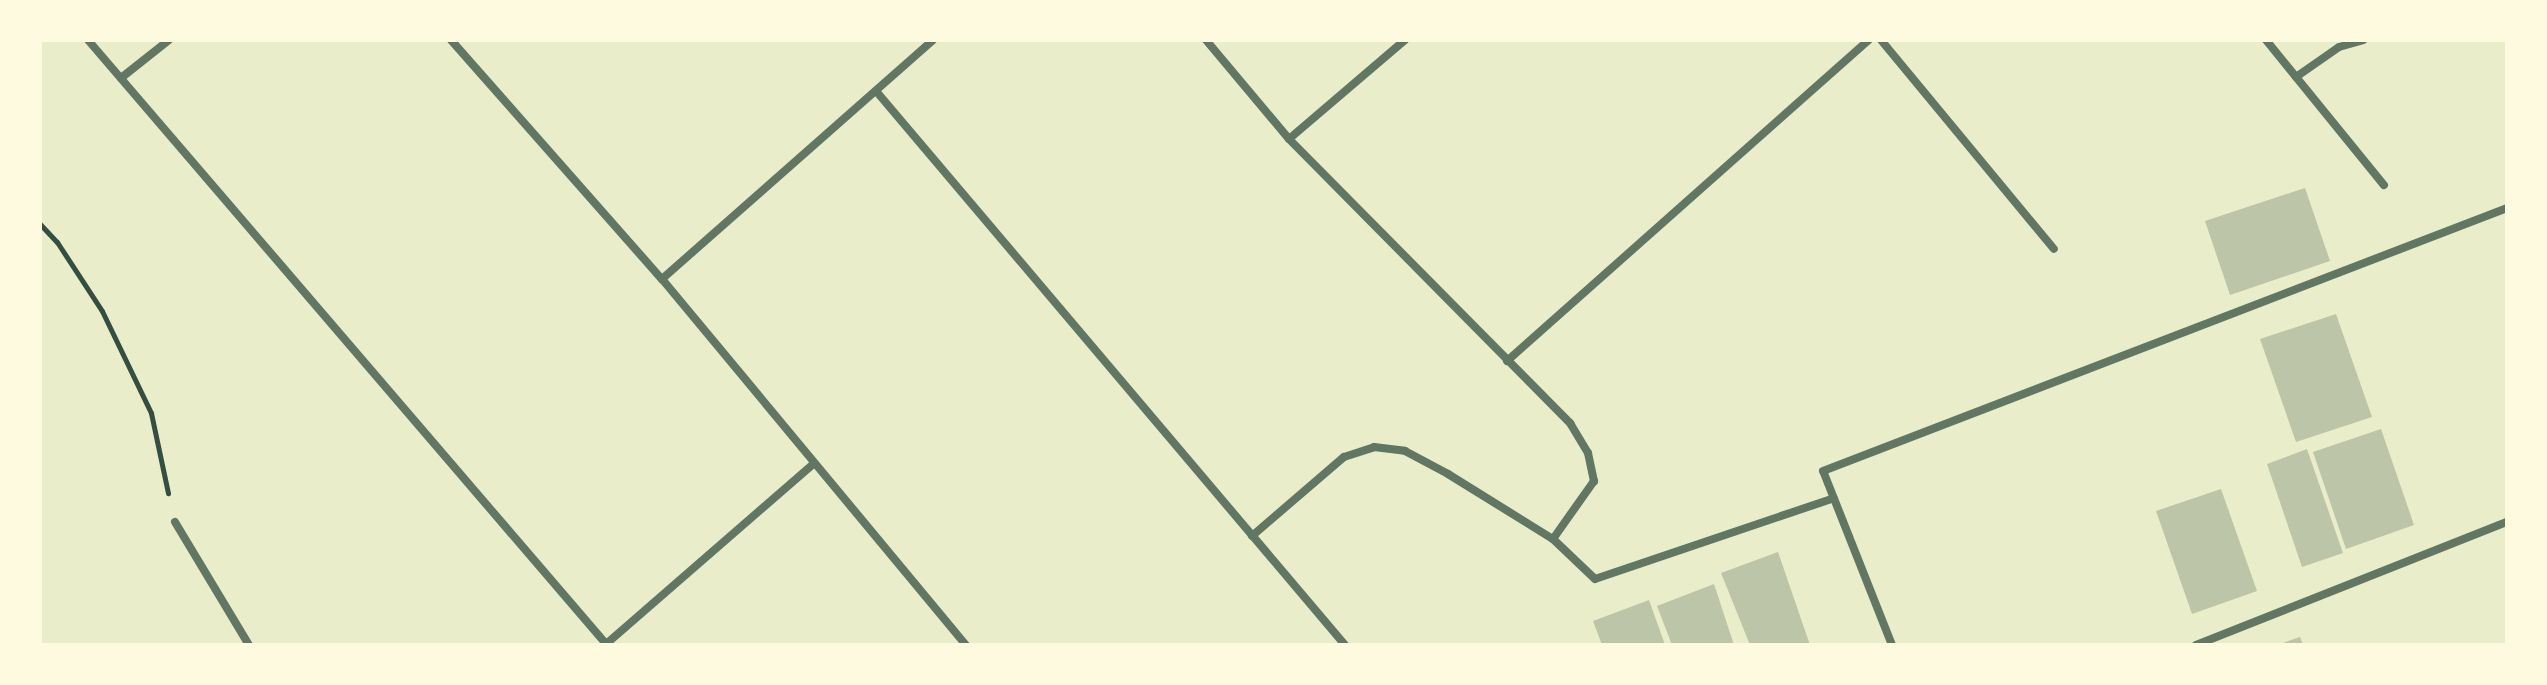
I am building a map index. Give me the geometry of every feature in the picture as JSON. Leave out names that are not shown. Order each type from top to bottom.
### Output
[{"type":"street","points":[[88,40],[606,645],[813,464]]},
{"type":"street","points":[[121,78],[169,40]]},
{"type":"street","points":[[452,40],[662,279],[966,645]]},
{"type":"street","points":[[662,279],[933,40]]},
{"type":"street","points":[[1206,40],[1289,139],[1570,423],[1588,453],[1594,481],[1553,539]]},
{"type":"street","points":[[1289,139],[1405,40]]},
{"type":"street","points":[[1507,361],[1869,40]]},
{"type":"street","points":[[1881,40],[2054,249]]},
{"type":"street","points":[[2266,40],[2384,185]]},
{"type":"street","points":[[2296,77],[2339,47],[2363,40]]},
{"type":"street","points":[[876,91],[1345,645]]},
{"type":"street","points":[[1892,645],[1823,471],[2507,208]]},
{"type":"street","points":[[1252,536],[1344,457],[1374,447],[1405,451],[1553,539],[1595,579],[1834,498]]},
{"type":"street","points":[[175,522],[249,645]]},
{"type":"street","points":[[2196,645],[2507,522]]},
{"type":"path","points":[[40,224],[57,242],[102,311],[151,413],[175,522]]},
{"type":"building","points":[[2305,188],[2330,261],[2230,295],[2205,221]]},
{"type":"building","points":[[2336,314],[2372,417],[2296,442],[2260,339]]},
{"type":"building","points":[[2381,429],[2414,525],[2346,549],[2313,452]]},
{"type":"building","points":[[2307,449],[2343,553],[2302,567],[2267,464]]},
{"type":"building","points":[[2221,489],[2257,591],[2192,614],[2156,511]]},
{"type":"building","points":[[1778,552],[1810,645],[1750,645],[1721,573]]},
{"type":"building","points":[[1714,584],[1734,645],[1672,645],[1657,606]]},
{"type":"building","points":[[1649,600],[1665,645],[1602,645],[1593,621]]},
{"type":"building","points":[[2300,637],[2303,645],[2277,645]]}]
